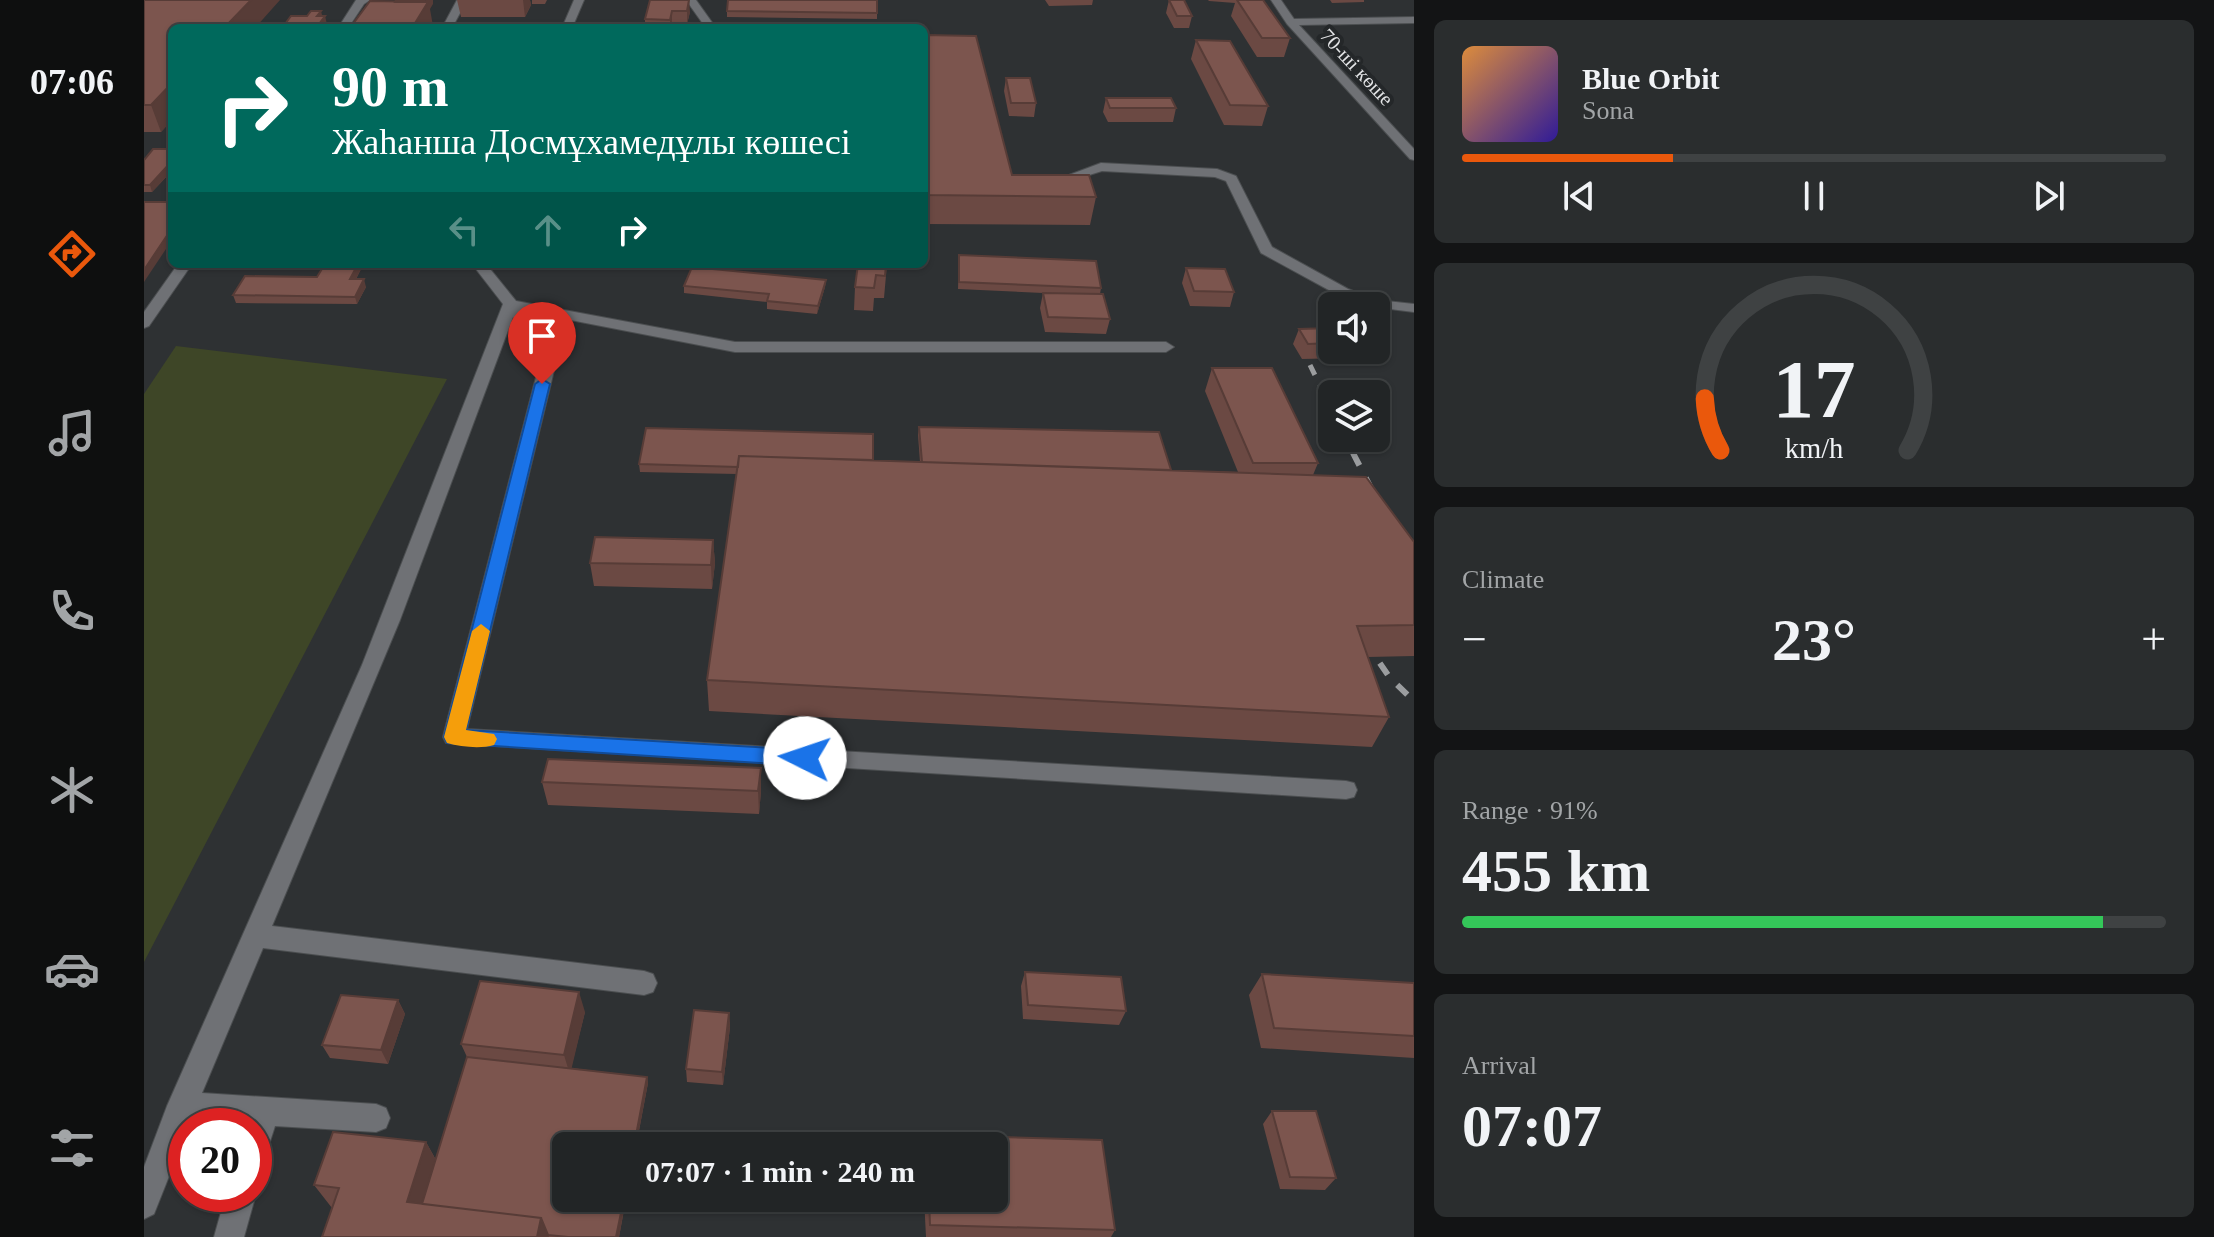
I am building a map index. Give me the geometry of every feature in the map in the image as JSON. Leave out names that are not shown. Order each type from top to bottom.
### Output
[{"type":"street","points":[[346,24],[365,0]]},
{"type":"street","points":[[449,24],[462,0]]},
{"type":"street","points":[[569,24],[579,0]]},
{"type":"street","points":[[691,0],[708,24]]},
{"type":"street","name":"70-ші көше","points":[[1276,0],[1291,22],[1414,156]]},
{"type":"street","points":[[1291,22],[1414,20]]},
{"type":"street","points":[[1067,178],[1101,167],[1217,173],[1231,179],[1266,250],[1343,292],[1374,304],[1414,308]]},
{"type":"street","points":[[144,323],[182,268]]},
{"type":"street","points":[[482,268],[550,354],[454,737],[1346,790]]},
{"type":"street","points":[[510,304],[735,347],[1166,347]]},
{"type":"street","points":[[144,1204],[181,1106],[373,664],[510,304]]},
{"type":"street","points":[[257,936],[644,983]]},
{"type":"street","points":[[181,1106],[215,1108]]},
{"type":"street","points":[[272,1111],[376,1118]]},
{"type":"street","points":[[229,1237],[236,1212]]},
{"type":"green space","points":[[176,346],[447,379],[144,962],[144,394]]},
{"type":"building","points":[[144,0],[251,0],[228,24],[168,24],[168,87],[151,105],[144,105]]},
{"type":"building","points":[[396,0],[425,0],[395,2]]},
{"type":"building","points":[[650,0],[689,0],[687,11],[672,11],[670,20],[645,19]]},
{"type":"building","points":[[728,0],[877,0],[877,13],[727,11]]},
{"type":"building","points":[[1169,0],[1184,0],[1192,16],[1177,16]]},
{"type":"building","points":[[1237,0],[1263,0],[1290,38],[1262,38]]},
{"type":"building","points":[[370,1],[428,2],[414,24],[353,24]]},
{"type":"building","points":[[311,11],[321,11],[317,16],[325,16],[319,24],[285,24],[291,16],[307,16]]},
{"type":"building","points":[[928,35],[976,36],[1012,175],[1089,175],[1096,197],[928,195]]},
{"type":"building","points":[[1196,40],[1230,41],[1268,106],[1230,105]]},
{"type":"building","points":[[1006,78],[1030,78],[1036,103],[1011,103]]},
{"type":"building","points":[[1106,98],[1171,98],[1176,108],[1110,108]]},
{"type":"building","points":[[153,149],[168,149],[168,165],[150,185],[144,185],[144,160]]},
{"type":"building","points":[[144,202],[168,202],[168,234],[144,270]]},
{"type":"building","points":[[959,255],[1096,261],[1101,288],[959,282]]},
{"type":"building","points":[[323,268],[356,268],[350,279],[364,279],[355,297],[233,295],[245,276],[317,277]]},
{"type":"building","points":[[692,268],[826,280],[818,306],[767,301],[769,294],[684,286]]},
{"type":"building","points":[[857,268],[886,268],[885,276],[876,275],[874,288],[855,287]]},
{"type":"building","points":[[1186,268],[1225,269],[1234,292],[1194,291]]},
{"type":"building","points":[[1043,293],[1103,294],[1110,319],[1048,317]]},
{"type":"building","points":[[1318,328],[1318,344],[1308,344],[1299,329]]},
{"type":"building","points":[[1212,368],[1272,368],[1318,463],[1253,463]]},
{"type":"building","points":[[919,427],[1159,432],[1171,470],[922,462]]},
{"type":"building","points":[[646,428],[873,434],[873,460],[739,456],[738,467],[639,464]]},
{"type":"building","points":[[739,456],[1366,477],[1414,542],[1414,625],[1357,626],[1389,717],[707,680]]},
{"type":"building","points":[[595,537],[713,540],[711,565],[590,563]]},
{"type":"building","points":[[548,759],[761,768],[758,791],[542,782]]},
{"type":"building","points":[[1025,972],[1121,977],[1126,1011],[1028,1005]]},
{"type":"building","points":[[1262,974],[1414,983],[1414,1036],[1274,1028]]},
{"type":"building","points":[[480,981],[579,992],[564,1055],[461,1044]]},
{"type":"building","points":[[341,995],[398,1000],[381,1050],[322,1045]]},
{"type":"building","points":[[694,1010],[729,1013],[722,1072],[686,1069]]},
{"type":"building","points":[[467,1057],[647,1077],[637,1132],[552,1132],[552,1212],[621,1212],[616,1237],[548,1235],[541,1218],[422,1204]]},
{"type":"building","points":[[1272,1111],[1316,1111],[1336,1178],[1290,1177]]},
{"type":"building","points":[[333,1132],[426,1142],[407,1202],[541,1218],[537,1237],[322,1237],[339,1188],[314,1185]]},
{"type":"building","points":[[1008,1137],[1102,1140],[1115,1230],[930,1225],[930,1212],[1008,1212]]},
{"type":"railway","points":[[1310,365],[1318,381]]},
{"type":"railway","points":[[1354,454],[1375,496]]},
{"type":"railway","points":[[1364,640],[1390,678],[1414,701]]},
{"type":"slow traffic","points":[[481,631],[454,737],[487,739]]},
{"type":"route","points":[[542,384],[454,737],[805,758]]}]
